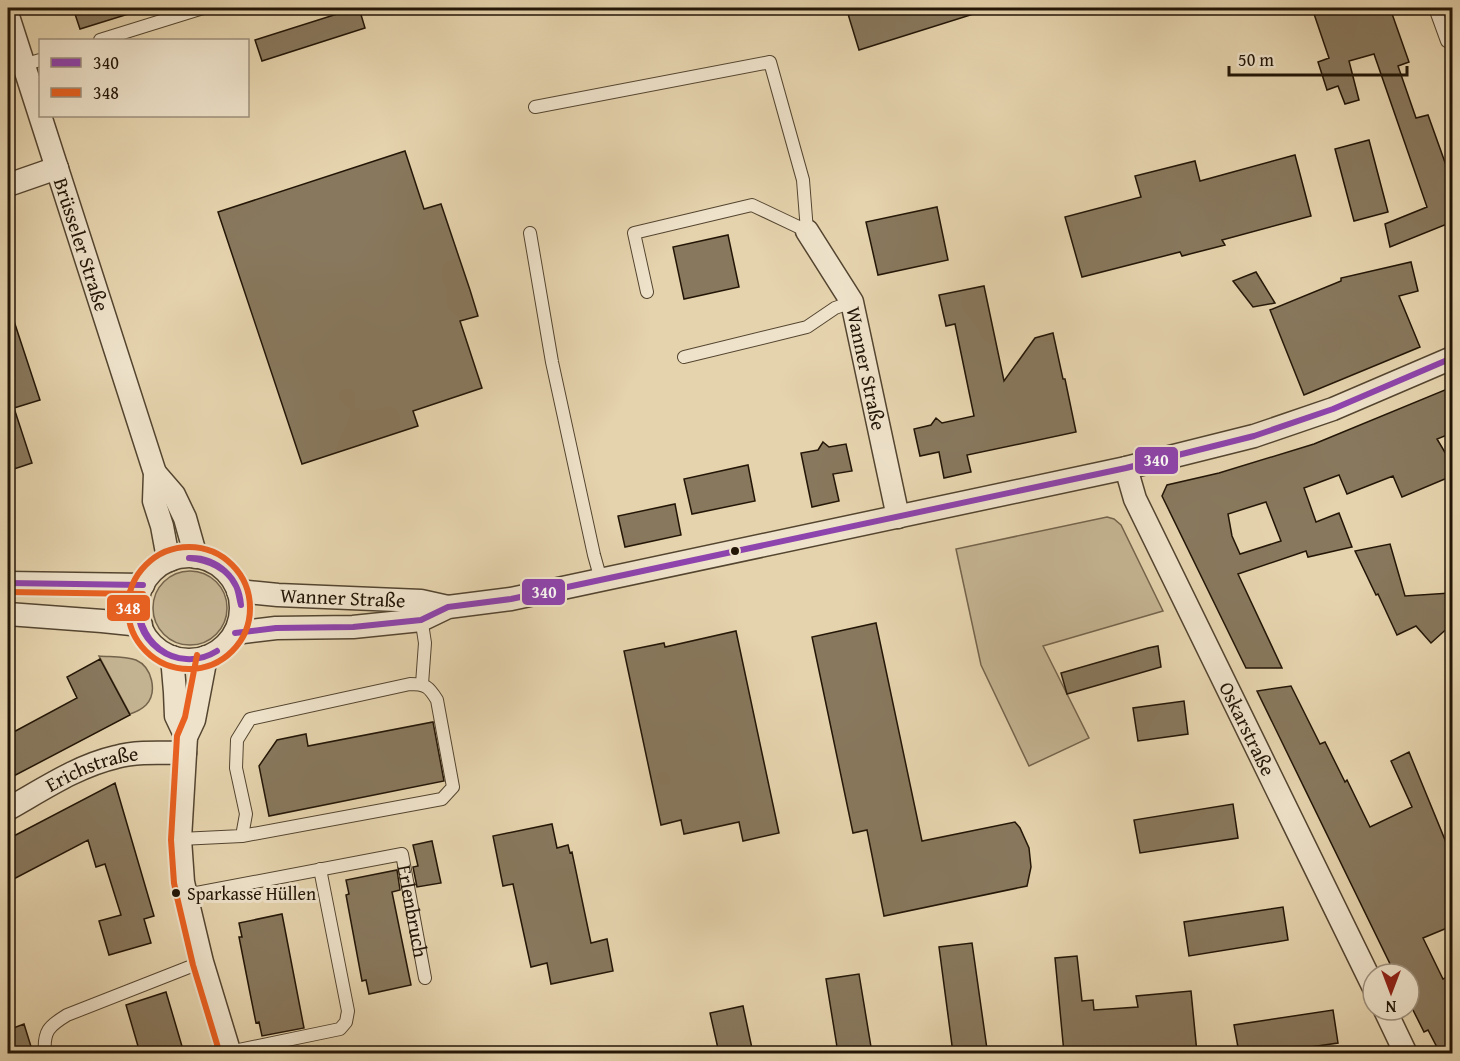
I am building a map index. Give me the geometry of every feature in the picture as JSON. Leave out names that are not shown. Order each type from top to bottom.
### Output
[{"type":"street","name":"Brüsseler Straße","points":[[8,16],[32,63],[39,92]]},
{"type":"street","name":"Brüsseler Straße","points":[[45,117],[57,168],[155,473],[154,501],[167,553],[171,560]]},
{"type":"street","points":[[8,185],[57,168]]},
{"type":"street","name":"Wanner Straße","points":[[807,231],[852,302],[898,517]]},
{"type":"street","name":"Wanner Straße","points":[[235,633],[276,628],[353,627],[421,611],[511,599],[1126,468],[1277,430],[1333,409],[1452,358]]},
{"type":"street","name":"Oskarstraße","points":[[1126,468],[1135,499],[1361,962]]},
{"type":"street","name":"Brüsseler Straße","points":[[155,473],[174,495],[196,556]]},
{"type":"street","points":[[183,556],[196,556],[210,560],[232,578],[241,605],[240,620],[235,633],[227,643],[218,651],[195,660],[172,657],[158,650],[148,639],[138,612],[143,585],[150,574],[171,560],[183,556]]},
{"type":"street","points":[[8,584],[143,585]]},
{"type":"street","name":"Wanner Straße","points":[[238,591],[421,611]]},
{"type":"street","points":[[8,614],[141,625]]},
{"type":"street","points":[[172,657],[176,716],[185,745]]},
{"type":"street","points":[[206,657],[194,720],[185,745],[180,839],[183,882],[202,962],[229,1052]]},
{"type":"street","name":"Erichstraße","points":[[8,809],[84,768],[117,756],[147,753],[185,745]]},
{"type":"street","points":[[1391,1022],[1406,1053]]},
{"type":"lane","points":[[103,39],[203,8]]},
{"type":"lane","points":[[1435,8],[1447,41],[1452,44]]},
{"type":"lane","points":[[534,107],[770,62],[803,180],[807,231],[752,205],[634,233],[647,292]]},
{"type":"lane","points":[[530,233],[552,362],[601,580]]},
{"type":"lane","points":[[684,357],[807,327],[835,308],[852,302]]},
{"type":"lane","points":[[421,611],[425,642],[423,684]]},
{"type":"lane","points":[[180,839],[242,836],[442,799],[453,787],[437,700],[431,690],[423,684],[410,684],[250,719],[237,740],[236,768],[246,814],[242,836]]},
{"type":"lane","name":"Erlenbruch","points":[[186,895],[402,854],[425,978]]},
{"type":"lane","points":[[229,1052],[340,1029],[346,1022],[348,1011],[320,869]]},
{"type":"lane","points":[[45,1053],[44,1043],[47,1032],[54,1023],[67,1015],[202,962]]},
{"type":"shaded area","points":[[1107,517],[1121,525],[1163,611],[1043,646],[1089,738],[1029,766],[981,665],[956,549]]},
{"type":"shaded area","points":[[190,571],[211,577],[221,587],[227,608],[221,629],[211,639],[190,645],[169,639],[159,629],[153,608],[159,587],[169,577]]},
{"type":"shaded area","points":[[99,656],[127,658],[142,663],[152,680],[152,693],[146,705],[130,714]]},
{"type":"building","points":[[73,8],[135,8],[135,12],[80,29]]},
{"type":"building","points":[[359,8],[365,28],[262,61],[255,40]]},
{"type":"building","points":[[869,8],[980,8],[980,12],[859,50],[848,14]]},
{"type":"building","points":[[1312,8],[1390,8],[1409,62],[1398,66],[1416,118],[1428,115],[1452,182],[1452,222],[1390,247],[1385,224],[1427,207],[1374,54],[1349,61],[1359,100],[1345,104],[1338,86],[1327,90],[1318,62],[1329,58]]},
{"type":"building","points":[[1369,140],[1388,212],[1354,221],[1335,149]]},
{"type":"building","points":[[405,151],[424,209],[441,204],[470,290],[478,316],[460,321],[482,388],[413,411],[418,426],[302,464],[218,212]]},
{"type":"building","points":[[1295,155],[1311,216],[1222,240],[1225,245],[1182,256],[1180,252],[1082,277],[1065,217],[1141,197],[1135,176],[1195,161],[1200,181]]},
{"type":"building","points":[[937,207],[948,260],[878,275],[866,222]]},
{"type":"building","points":[[728,235],[739,287],[684,299],[673,247]]},
{"type":"building","points":[[1411,262],[1418,291],[1399,296],[1420,347],[1304,395],[1270,310],[1341,281],[1341,278]]},
{"type":"building","points":[[1256,272],[1275,303],[1253,307],[1233,281]]},
{"type":"building","points":[[984,286],[1004,381],[1035,338],[1053,333],[1076,432],[967,455],[971,472],[944,478],[939,452],[920,456],[914,429],[931,425],[936,418],[942,423],[974,416],[955,324],[946,326],[939,295]]},
{"type":"building","points":[[11,312],[40,400],[14,408],[32,463],[8,471],[8,313]]},
{"type":"building","points":[[1452,387],[1452,433],[1437,439],[1452,464],[1452,476],[1402,497],[1393,476],[1347,494],[1339,475],[1304,488],[1316,522],[1339,513],[1352,547],[1308,557],[1306,551],[1238,574],[1282,668],[1246,668],[1162,496],[1167,485],[1219,473],[1314,444]],"holes":[[[1266,502],[1281,541],[1240,554],[1232,536],[1228,514]]]},
{"type":"building","points":[[823,442],[829,447],[846,444],[852,471],[833,474],[839,501],[812,507],[801,453],[818,450]]},
{"type":"building","points":[[748,465],[755,501],[692,514],[684,479]]},
{"type":"building","points":[[675,504],[681,535],[625,547],[618,516]]},
{"type":"building","points":[[1390,544],[1405,596],[1450,593],[1452,624],[1431,643],[1416,626],[1397,635],[1355,551]]},
{"type":"building","points":[[876,623],[922,841],[1015,822],[1029,848],[1031,867],[1027,886],[884,916],[867,830],[853,833],[812,637]]},
{"type":"building","points":[[736,631],[779,833],[743,841],[739,822],[684,834],[681,820],[661,825],[624,651],[664,643],[665,647]]},
{"type":"building","points":[[1158,646],[1161,667],[1067,694],[1061,673]]},
{"type":"building","points":[[100,659],[130,715],[8,779],[8,735],[77,698],[67,677]]},
{"type":"building","points":[[1291,686],[1320,744],[1325,742],[1370,827],[1412,807],[1391,761],[1409,752],[1452,857],[1452,926],[1423,938],[1443,979],[1452,975],[1452,1053],[1440,1053],[1428,1030],[1424,1032],[1419,1022],[1421,1022],[1421,962],[1389,962],[1257,691]]},
{"type":"building","points":[[1184,701],[1188,734],[1138,741],[1133,708]]},
{"type":"building","points":[[433,722],[444,781],[269,816],[259,766],[277,740],[306,734],[308,746]]},
{"type":"building","points":[[115,783],[154,916],[144,919],[151,943],[109,955],[99,921],[121,915],[105,864],[96,867],[88,840],[8,882],[8,839]]},
{"type":"building","points":[[1233,804],[1238,838],[1140,853],[1134,820]]},
{"type":"building","points":[[552,824],[557,848],[568,845],[570,853],[572,852],[591,943],[607,939],[613,971],[551,984],[547,963],[531,967],[513,884],[503,886],[493,836]]},
{"type":"building","points":[[432,841],[441,883],[417,887],[413,867],[418,866],[413,845]]},
{"type":"building","points":[[397,870],[400,890],[392,892],[411,985],[369,994],[366,980],[362,981],[346,895],[349,894],[346,880]]},
{"type":"building","points":[[1283,907],[1288,940],[1189,956],[1184,922]]},
{"type":"building","points":[[282,914],[304,1028],[262,1036],[259,1022],[256,1023],[239,937],[242,937],[239,923]]},
{"type":"building","points":[[972,943],[987,1049],[953,1053],[939,947]]},
{"type":"building","points":[[1077,956],[1082,1001],[1093,1000],[1094,1010],[1138,1007],[1136,996],[1191,991],[1197,1053],[1064,1053],[1055,958]]},
{"type":"building","points":[[859,974],[872,1053],[838,1053],[826,979]]},
{"type":"building","points":[[166,992],[184,1053],[140,1053],[126,1005]]},
{"type":"building","points":[[743,1006],[753,1053],[719,1053],[710,1013]]},
{"type":"building","points":[[1333,1010],[1338,1043],[1268,1053],[1239,1053],[1234,1025]]},
{"type":"building","points":[[24,1024],[33,1053],[11,1053],[8,1030]]},
{"type":"transit line","name":"340","points":[[235,633],[276,628],[353,627],[421,620],[448,607],[511,599],[1126,468],[1254,436],[1333,409],[1452,358]]},
{"type":"transit line","name":"348","points":[[189,547],[212,552],[232,565],[245,585],[250,608],[245,631],[232,651],[212,664],[189,669],[166,664],[146,651],[133,631],[128,608],[133,585],[146,565],[166,552],[189,547]]},
{"type":"transit line","name":"340","points":[[189,558],[210,563],[228,574],[237,588],[241,605]]},
{"type":"transit line","name":"340","points":[[189,558],[209,561],[225,571],[236,586],[241,605]]},
{"type":"transit line","name":"340","points":[[8,583],[143,585]]},
{"type":"transit line","name":"348","points":[[8,592],[143,594]]},
{"type":"transit line","name":"340","points":[[140,594],[139,611],[142,626],[160,649],[172,656],[186,659],[202,658],[217,651]]},
{"type":"transit line","name":"340","points":[[140,594],[138,611],[141,626],[148,639],[159,649],[172,656],[186,659],[202,658],[217,651]]},
{"type":"transit line","name":"348","points":[[197,655],[185,717],[177,736],[171,840],[177,897],[193,965],[220,1054]]},
{"type":"place","name":"Sparkasse Hüllen","points":[[176,893]]}]
